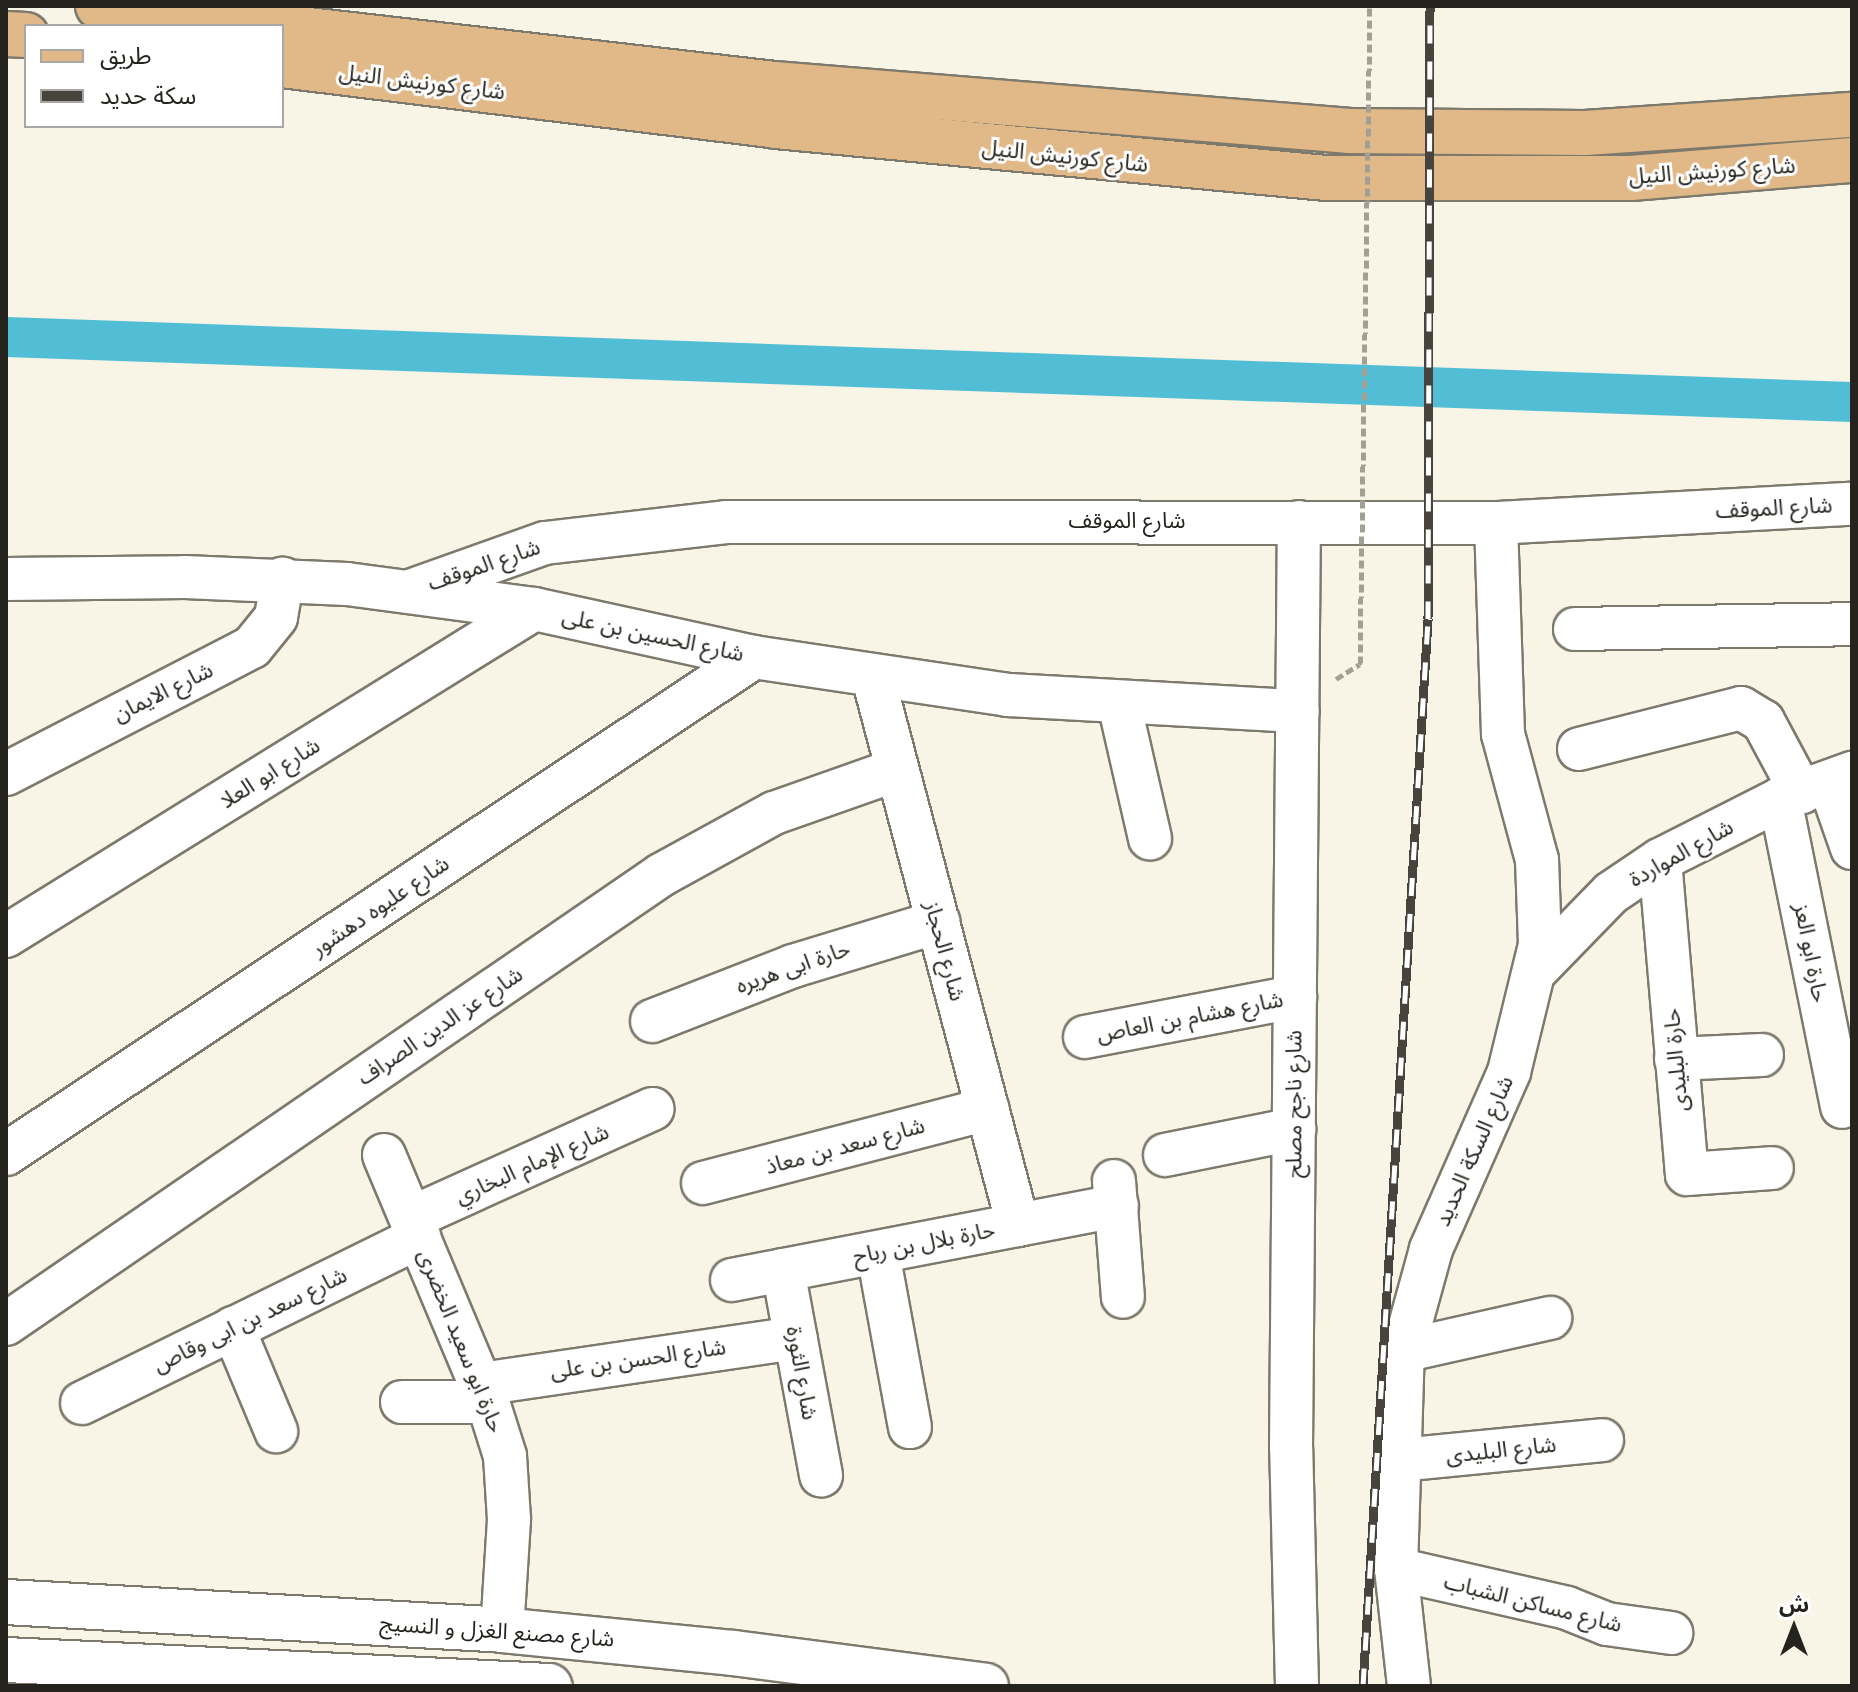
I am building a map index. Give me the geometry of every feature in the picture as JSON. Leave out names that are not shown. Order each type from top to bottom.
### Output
[{"type":"main road","points":[[98,6],[256,24]]},
{"type":"main road","name":"شارع كورنيش النيل","points":[[284,27],[774,84],[1321,129],[1585,133],[1852,115]]},
{"type":"main road","name":"شارع كورنيش النيل","points":[[284,65],[776,126],[1312,177],[1602,179],[1852,160]]},
{"type":"main road","name":"شارع مصنع الغزل و النسيج","points":[[6,1602],[502,1630],[733,1669],[986,1686]]},
{"type":"main road","points":[[246,1668],[248,1615]]},
{"type":"main road","points":[[6,1660],[246,1668],[549,1686]]},
{"type":"street","name":"شارع الموقف","points":[[410,591],[545,543],[665,526],[786,520],[1496,523],[1852,504]]},
{"type":"street","name":"شارع ناجح مصلح","points":[[1297,1686],[1291,1448],[1299,522]]},
{"type":"street","name":"شارع السكة الحديد","points":[[1409,1686],[1396,1569],[1403,1351],[1431,1249],[1509,1072],[1536,970],[1541,892],[1503,734],[1496,523]]},
{"type":"street","name":"شارع الحسين بن على","points":[[6,579],[283,579],[410,591],[534,609],[754,657],[873,677],[1008,695],[1298,711]]},
{"type":"street","name":"شارع الايمان","points":[[6,774],[252,647],[276,617],[283,579]]},
{"type":"street","name":"شارع ابو العلا","points":[[6,936],[534,609]]},
{"type":"street","points":[[1575,629],[1852,624]]},
{"type":"street","name":"شارع عليوه دهشور","points":[[6,1154],[754,657]]},
{"type":"street","name":"شارع الحجاز","points":[[873,677],[1018,1225]]},
{"type":"street","points":[[1119,703],[1150,838]]},
{"type":"street","points":[[1579,749],[1741,708],[1763,721],[1815,786],[1852,848]]},
{"type":"street","name":"شارع عز الدين الصراف","points":[[6,1324],[661,875],[774,813],[896,770]]},
{"type":"street","name":"شارع المواردة","points":[[1536,970],[1611,893],[1660,860],[1815,786]]},
{"type":"street","name":"حارة ابو العز","points":[[1815,786],[1842,1107]]},
{"type":"street","name":"حارة البليدى","points":[[1660,860],[1687,1174],[1772,1168]]},
{"type":"street","name":"حارة ابى هريره","points":[[652,1021],[793,966],[938,922]]},
{"type":"street","name":"شارع هشام بن العاص","points":[[1085,1037],[1295,997]]},
{"type":"street","points":[[1676,1059],[1762,1055]]},
{"type":"street","name":"شارع الإمام البخاري","points":[[415,1228],[652,1109]]},
{"type":"street","name":"شارع سعد بن معاذ","points":[[703,1183],[988,1109]]},
{"type":"street","points":[[1165,1155],[1294,1129]]},
{"type":"street","name":"حارة ابو سعيد الخضرى","points":[[384,1155],[484,1393],[509,1487],[502,1630]]},
{"type":"street","name":"حارة بلال بن رباح","points":[[732,1280],[1018,1225],[1116,1193],[1123,1297]]},
{"type":"street","name":"شارع سعد بن ابى وقاص","points":[[82,1403],[233,1328],[415,1228]]},
{"type":"street","points":[[878,1253],[910,1427]]},
{"type":"street","name":"شارع الثورة","points":[[783,1270],[821,1476]]},
{"type":"street","points":[[1403,1351],[1550,1318]]},
{"type":"street","points":[[233,1328],[276,1431]]},
{"type":"street","name":"شارع الحسن بن على","points":[[402,1402],[484,1393],[796,1338]]},
{"type":"street","name":"شارع البليدى","points":[[1399,1460],[1602,1440]]},
{"type":"street","name":"شارع مساكن الشباب","points":[[1396,1569],[1567,1608],[1607,1624],[1671,1633]]},
{"type":"path","points":[[1360,664],[1370,6]]},
{"type":"waterway","points":[[6,337],[1852,402]]},
{"type":"railway","points":[[1363,1686],[1428,619],[1430,6]]}]
